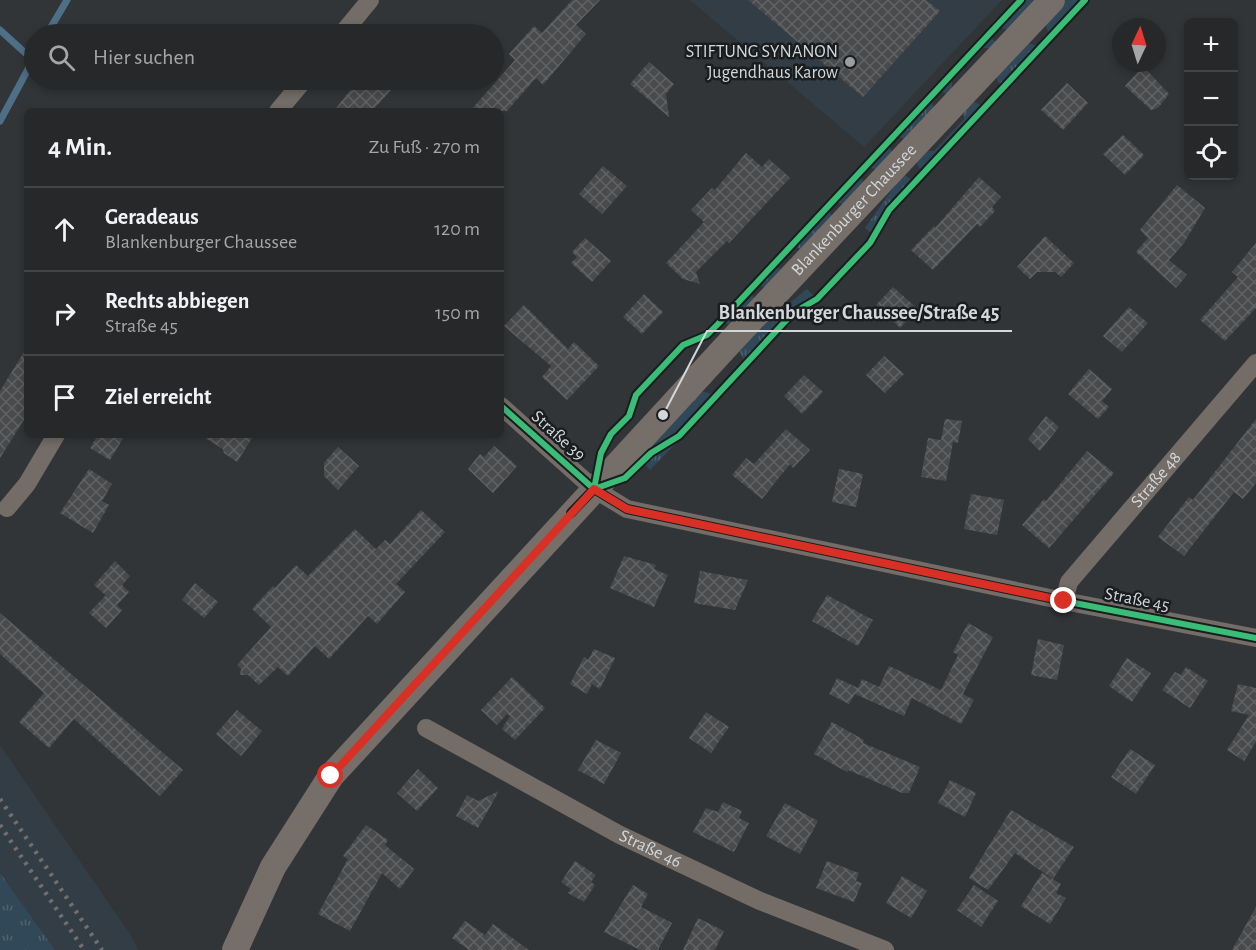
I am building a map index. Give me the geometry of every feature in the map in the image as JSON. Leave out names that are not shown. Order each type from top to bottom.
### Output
[{"type":"main road","name":"Blankenburger Chaussee","points":[[235,950],[273,867],[331,776],[594,489],[1052,0]]},
{"type":"street","points":[[350,24],[370,0]]},
{"type":"street","points":[[281,108],[296,90]]},
{"type":"street","name":"Straße 48","points":[[1064,601],[1069,582],[1256,363]]},
{"type":"street","name":"Straße 39","points":[[504,409],[594,489]]},
{"type":"street","points":[[7,508],[27,484],[54,438]]},
{"type":"street","name":"Straße 45","points":[[594,489],[627,509],[1064,601],[1256,638]]},
{"type":"street","name":"Straße 46","points":[[426,728],[620,835],[760,902],[885,950]]},
{"type":"shaded area","points":[[690,0],[1002,0],[864,147]]},
{"type":"shaded area","points":[[0,745],[130,934],[138,950],[55,950],[0,873]]},
{"type":"green space","points":[[1024,0],[1036,0],[1008,30],[998,27]]},
{"type":"green space","points":[[1066,0],[1080,0],[1049,34],[1044,22]]},
{"type":"green space","points":[[990,36],[997,44],[993,48],[983,48],[952,81],[952,91],[948,95],[939,90]]},
{"type":"green space","points":[[1027,43],[1038,46],[1001,87],[996,76]]},
{"type":"green space","points":[[931,101],[935,109],[907,140],[897,136]]},
{"type":"green space","points":[[973,101],[983,106],[921,172],[916,161],[926,151],[934,151],[964,119],[963,110]]},
{"type":"green space","points":[[888,145],[893,153],[878,170],[868,167]]},
{"type":"green space","points":[[903,174],[912,180],[889,205],[873,234],[865,228]]},
{"type":"green space","points":[[860,175],[864,184],[845,205],[835,202]]},
{"type":"green space","points":[[828,209],[833,218],[803,250],[794,246]]},
{"type":"green space","points":[[776,266],[782,270],[766,288],[758,284]]},
{"type":"green space","points":[[807,289],[814,296],[789,312],[786,306]]},
{"type":"green space","points":[[751,292],[756,302],[731,326],[723,322]]},
{"type":"green space","points":[[771,317],[782,321],[744,361],[739,351]]},
{"type":"green space","points":[[701,391],[712,394],[673,435],[649,450],[648,448]]},
{"type":"green space","points":[[679,440],[650,470],[645,464],[653,455]]},
{"type":"green space","points":[[0,873],[55,950],[0,950]]},
{"type":"building","points":[[572,0],[600,0],[576,25],[586,34],[543,85],[536,78],[507,111],[504,111],[504,108],[473,108],[489,90],[504,90],[504,72],[515,60],[509,54],[534,26],[542,33]]},
{"type":"building","points":[[748,0],[926,0],[940,11],[863,97]]},
{"type":"building","points":[[649,62],[674,84],[666,94],[669,117],[630,84]]},
{"type":"building","points":[[1138,72],[1149,72],[1169,94],[1158,108],[1151,110],[1125,86]]},
{"type":"building","points":[[1067,83],[1088,103],[1063,130],[1041,110]]},
{"type":"building","points":[[350,90],[391,90],[375,108],[336,108]]},
{"type":"building","points":[[1123,135],[1144,155],[1125,175],[1103,154]]},
{"type":"building","points":[[746,153],[762,167],[769,159],[790,178],[729,243],[727,241],[696,272],[700,284],[683,279],[666,263],[704,222],[691,210],[712,188],[715,190]]},
{"type":"building","points":[[603,166],[627,186],[602,214],[579,194]]},
{"type":"building","points":[[979,177],[1001,197],[992,207],[995,211],[980,227],[977,224],[933,270],[911,250],[934,226],[935,228]]},
{"type":"building","points":[[1177,185],[1205,208],[1184,243],[1169,260],[1187,275],[1176,288],[1136,252],[1148,238],[1140,230]]},
{"type":"building","points":[[1045,236],[1074,263],[1061,277],[1055,272],[1037,272],[1030,279],[1017,267]]},
{"type":"building","points":[[585,238],[611,261],[592,282],[571,263],[577,257],[572,252]]},
{"type":"building","points":[[1256,243],[1256,308],[1225,341],[1200,320],[1238,277],[1232,272]]},
{"type":"building","points":[[893,287],[918,309],[900,328],[876,305]]},
{"type":"building","points":[[644,294],[663,312],[642,334],[623,317]]},
{"type":"building","points":[[524,305],[568,349],[574,342],[599,366],[567,400],[542,377],[551,366],[504,326]]},
{"type":"building","points":[[1129,307],[1148,323],[1122,352],[1103,336]]},
{"type":"building","points":[[24,352],[24,420],[0,458],[0,391]]},
{"type":"building","points":[[884,356],[904,374],[885,393],[866,375]]},
{"type":"building","points":[[1089,369],[1112,389],[1102,401],[1109,407],[1098,419],[1068,394]]},
{"type":"building","points":[[804,375],[823,392],[802,414],[784,396]]},
{"type":"building","points":[[1046,416],[1059,427],[1040,451],[1028,439]]},
{"type":"building","points":[[945,419],[962,421],[958,443],[953,442],[946,481],[921,477],[928,438],[947,441],[941,440]]},
{"type":"building","points":[[1256,419],[1256,483],[1243,499],[1234,492],[1184,556],[1158,537],[1189,497],[1193,500]]},
{"type":"building","points":[[786,429],[810,450],[793,468],[790,464],[762,499],[732,475],[746,458],[754,464]]},
{"type":"building","points":[[96,438],[123,438],[110,460],[90,448]]},
{"type":"building","points":[[205,438],[252,438],[237,462],[224,453],[223,449]]},
{"type":"building","points":[[494,446],[517,466],[493,493],[468,469],[480,454],[484,457]]},
{"type":"building","points":[[338,447],[359,466],[338,490],[324,476],[324,463]]},
{"type":"building","points":[[1087,451],[1114,473],[1049,548],[1022,525],[1044,499],[1046,501]]},
{"type":"building","points":[[89,469],[112,484],[102,501],[109,505],[93,533],[60,513]]},
{"type":"building","points":[[839,469],[863,474],[856,507],[832,502]]},
{"type":"building","points":[[971,494],[1004,500],[997,535],[964,529]]},
{"type":"building","points":[[421,510],[445,532],[396,584],[405,592],[377,624],[368,616],[329,659],[315,646],[288,676],[278,667],[259,685],[248,675],[240,675],[241,669],[237,665],[271,627],[252,609],[296,565],[308,576],[355,529],[376,549],[385,540],[390,544]]},
{"type":"building","points":[[624,556],[656,565],[654,569],[668,575],[654,607],[610,588]]},
{"type":"building","points":[[115,561],[130,576],[122,585],[129,592],[117,605],[94,585]]},
{"type":"building","points":[[700,571],[748,580],[735,610],[694,603]]},
{"type":"building","points":[[195,583],[218,602],[204,618],[182,600]]},
{"type":"building","points":[[106,595],[122,610],[106,628],[89,613]]},
{"type":"building","points":[[827,595],[873,620],[858,646],[812,621]]},
{"type":"building","points":[[0,613],[183,770],[160,796],[74,719],[49,748],[19,722],[44,693],[0,654]]},
{"type":"building","points":[[968,623],[993,637],[963,694],[974,700],[961,724],[912,698],[904,716],[855,694],[856,692],[849,704],[829,694],[837,678],[858,688],[862,679],[879,687],[889,666],[941,690],[958,655],[953,652]]},
{"type":"building","points":[[1038,639],[1064,645],[1057,680],[1031,675]]},
{"type":"building","points":[[594,649],[615,658],[600,689],[592,684],[587,694],[570,684],[584,657],[588,660]]},
{"type":"building","points":[[1127,658],[1151,673],[1132,702],[1109,686]]},
{"type":"building","points":[[1186,667],[1208,681],[1190,708],[1162,690],[1175,672],[1181,675]]},
{"type":"building","points":[[512,677],[545,708],[515,740],[502,729],[510,716],[507,714],[497,725],[481,710]]},
{"type":"building","points":[[1238,684],[1256,688],[1256,742],[1244,761],[1227,750],[1249,715],[1231,711]]},
{"type":"building","points":[[237,710],[262,731],[241,756],[216,734]]},
{"type":"building","points":[[706,712],[729,727],[711,753],[689,738]]},
{"type":"building","points":[[832,722],[864,740],[863,743],[920,767],[909,793],[902,793],[848,770],[847,772],[814,754]]},
{"type":"building","points":[[596,740],[621,753],[604,784],[578,770]]},
{"type":"building","points":[[1130,749],[1155,765],[1136,794],[1111,777]]},
{"type":"building","points":[[418,769],[438,788],[417,811],[397,793]]},
{"type":"building","points":[[950,780],[976,793],[965,817],[938,803]]},
{"type":"building","points":[[499,791],[478,828],[456,816],[467,795],[478,801]]},
{"type":"building","points":[[723,802],[742,811],[739,818],[749,823],[734,852],[693,832],[706,808],[718,812]]},
{"type":"building","points":[[785,803],[818,821],[800,854],[766,836]]},
{"type":"building","points":[[1011,810],[1074,847],[1053,879],[1015,853],[988,890],[969,878]]},
{"type":"building","points":[[366,825],[388,840],[385,845],[414,869],[400,889],[382,873],[350,931],[318,914],[348,859],[343,856]]},
{"type":"building","points":[[575,861],[596,875],[591,882],[595,885],[584,902],[568,893],[571,889],[561,882]]},
{"type":"building","points":[[827,861],[859,873],[856,881],[862,883],[854,902],[816,888]]},
{"type":"building","points":[[1042,873],[1061,884],[1056,893],[1066,898],[1050,924],[1021,906]]},
{"type":"building","points":[[902,876],[927,891],[911,918],[886,903]]},
{"type":"building","points":[[633,885],[648,894],[641,907],[672,923],[658,950],[640,950],[604,932]]},
{"type":"building","points":[[974,885],[998,901],[981,927],[957,910]]},
{"type":"building","points":[[1256,907],[1256,950],[1232,950]]},
{"type":"building","points":[[698,918],[724,931],[715,950],[683,950]]},
{"type":"building","points":[[465,921],[485,935],[493,924],[529,950],[469,950],[452,938]]},
{"type":"waterway","points":[[53,24],[67,0]]},
{"type":"waterway","points":[[0,30],[24,52]]},
{"type":"waterway","points":[[0,121],[24,77]]},
{"type":"railway","points":[[0,799],[102,950]]},
{"type":"railway","points":[[0,825],[84,950]]},
{"type":"cycle path","points":[[594,489],[601,453],[611,434],[629,416],[636,395],[683,345],[707,335],[718,324],[1021,0]]},
{"type":"cycle path","points":[[571,513],[594,489],[625,478],[651,453],[679,436],[793,313],[817,299],[870,243],[889,210],[1085,0]]},
{"type":"cycle path","points":[[504,409],[594,489],[627,509],[1064,601],[1256,638]]},
{"type":"place","name":"STIFTUNG SYNANON Jugendhaus Karow","points":[[850,62]]},
{"type":"place","name":"Blankenburger Chaussee/Straße 45","points":[[663,415]]},
{"type":"route","points":[[331,776],[594,489],[627,509],[1064,601]]}]
